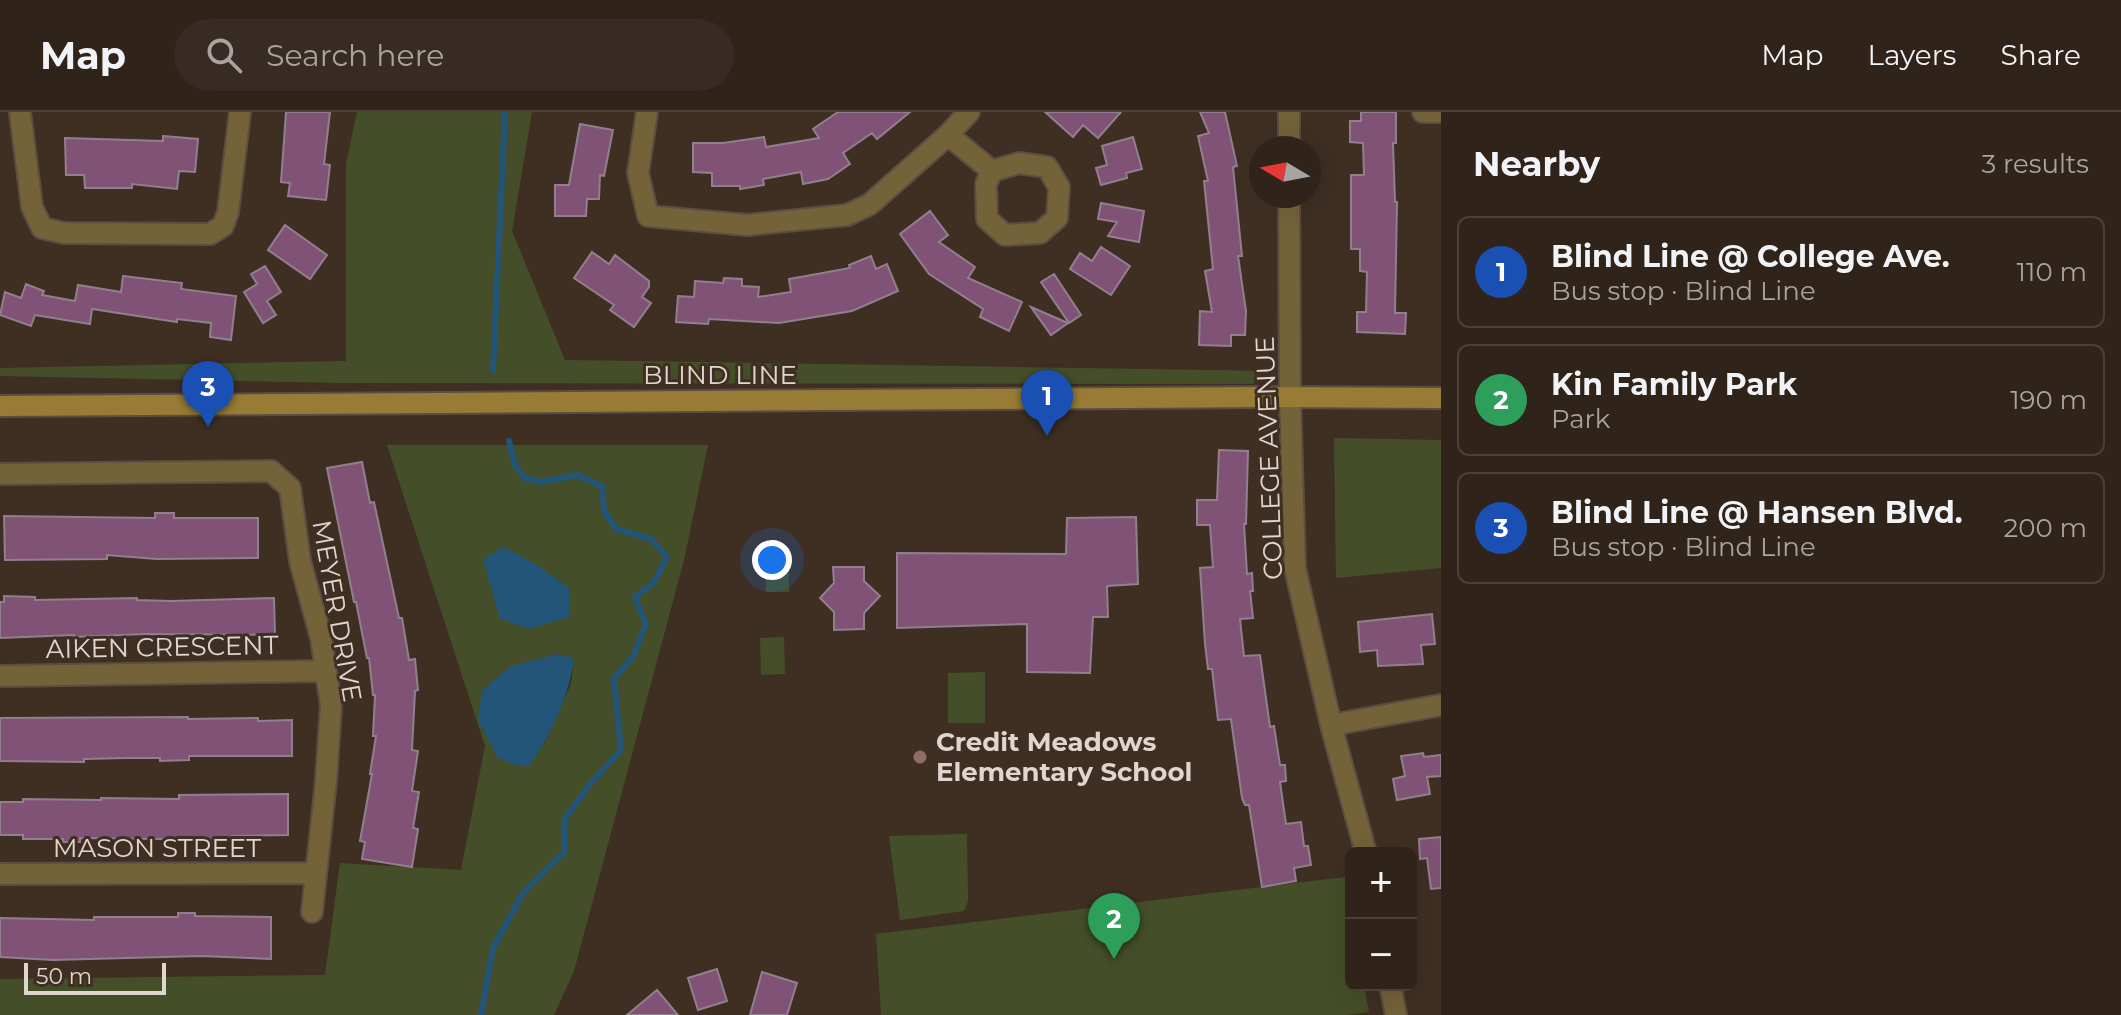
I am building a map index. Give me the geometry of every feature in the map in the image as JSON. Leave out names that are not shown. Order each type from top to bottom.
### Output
[{"type":"street","points":[[20,112],[32,207],[42,228],[64,233],[210,234],[223,226],[228,212],[240,112]]},
{"type":"street","points":[[647,112],[638,173],[648,216],[747,225],[847,215],[869,205],[948,135],[969,112]]},
{"type":"street","points":[[1289,112],[1289,136]]},
{"type":"street","points":[[1423,112],[1439,112]]},
{"type":"street","points":[[948,135],[992,171]]},
{"type":"street","name":"COLLEGE AVENUE","points":[[1289,208],[1295,568],[1331,725],[1364,847]]},
{"type":"street","name":"BLIND LINE","points":[[0,406],[1441,398]]},
{"type":"street","name":"MEYER DRIVE","points":[[0,474],[271,471],[290,488],[300,561],[321,638],[331,705],[312,912]]},
{"type":"street","name":"AIKEN CRESCENT","points":[[0,676],[325,671]]},
{"type":"street","points":[[1331,725],[1441,705]]},
{"type":"street","name":"MASON STREET","points":[[0,874],[315,873]]},
{"type":"street","points":[[1391,991],[1396,1015]]},
{"type":"green space","points":[[357,112],[532,112],[512,231],[565,360],[1273,371],[1252,384],[343,383],[0,376],[0,368],[346,361],[346,164]]},
{"type":"green space","points":[[1334,438],[1441,440],[1441,568],[1336,578]]},
{"type":"green space","points":[[387,445],[708,445],[684,560],[574,971],[554,1015],[0,1015],[0,979],[325,975],[340,863],[461,870],[485,746]],"holes":[[[557,654],[574,658],[571,684],[544,744],[536,661]]]},
{"type":"green space","points":[[789,568],[789,592],[766,592],[765,569]]},
{"type":"green space","points":[[784,637],[785,674],[761,675],[760,638]]},
{"type":"green space","points":[[985,672],[985,723],[948,723],[948,673]]},
{"type":"green space","points":[[967,834],[968,901],[964,911],[900,920],[889,836]]},
{"type":"green space","points":[[1345,877],[1345,991],[1365,991],[1369,1012],[1347,1015],[881,1015],[876,934]]},
{"type":"water","points":[[504,547],[569,588],[569,617],[529,629],[500,619],[483,559]]},
{"type":"water","points":[[557,654],[574,658],[564,701],[545,740],[530,765],[518,766],[498,758],[478,720],[482,691],[509,667]]},
{"type":"building","points":[[286,112],[330,112],[324,164],[330,165],[326,200],[288,196],[290,183],[281,182]]},
{"type":"building","points":[[838,112],[910,112],[877,139],[872,133],[843,153],[850,164],[828,179],[803,184],[801,172],[763,179],[764,185],[740,189],[740,186],[712,186],[712,173],[693,172],[693,143],[723,143],[764,137],[766,147],[819,138],[813,129]]},
{"type":"building","points":[[1045,112],[1121,112],[1098,138],[1083,125],[1073,137]]},
{"type":"building","points":[[1200,112],[1225,112],[1237,166],[1233,167],[1242,256],[1238,256],[1246,311],[1245,335],[1231,335],[1231,346],[1199,345],[1200,311],[1212,312],[1205,271],[1213,269],[1204,181],[1208,181],[1198,136],[1209,133]]},
{"type":"building","points":[[1361,112],[1396,112],[1396,143],[1393,143],[1397,202],[1395,313],[1406,313],[1405,334],[1357,332],[1357,312],[1366,312],[1367,272],[1360,271],[1360,249],[1351,249],[1351,175],[1364,175],[1363,143],[1350,142],[1350,121],[1361,121]]},
{"type":"building","points":[[580,124],[613,130],[604,176],[600,175],[599,199],[587,199],[586,216],[555,216],[555,185],[569,185]]},
{"type":"building","points":[[163,136],[198,139],[195,172],[179,171],[177,189],[132,184],[132,188],[85,188],[84,175],[66,175],[65,138],[163,141]]},
{"type":"building","points":[[1133,137],[1142,169],[1126,173],[1127,178],[1101,185],[1096,168],[1107,165],[1102,146]]},
{"type":"building","points":[[1101,203],[1144,211],[1139,242],[1108,236],[1117,222],[1098,219]]},
{"type":"building","points":[[930,211],[948,235],[939,242],[975,267],[968,278],[1022,302],[1009,331],[980,317],[983,309],[929,274],[900,234]]},
{"type":"building","points":[[285,225],[327,255],[310,279],[268,250]]},
{"type":"building","points":[[1101,247],[1130,266],[1111,295],[1070,269],[1080,253],[1092,261]]},
{"type":"building","points":[[592,252],[609,264],[615,255],[649,281],[649,287],[642,297],[651,303],[634,327],[610,310],[614,305],[574,278]]},
{"type":"building","points":[[871,256],[876,269],[887,264],[898,291],[852,311],[779,323],[709,319],[708,324],[676,322],[678,296],[694,297],[695,281],[723,283],[724,278],[742,279],[742,286],[759,287],[758,297],[791,292],[789,279],[850,268],[849,265]]},
{"type":"building","points":[[265,266],[281,292],[267,301],[276,315],[263,323],[244,292],[257,284],[251,274]]},
{"type":"building","points":[[1054,274],[1081,315],[1069,323],[1041,282]]},
{"type":"building","points":[[123,276],[182,283],[181,289],[236,296],[231,340],[210,337],[211,323],[177,319],[177,322],[92,309],[90,324],[35,315],[31,326],[0,315],[5,292],[21,298],[26,284],[44,291],[42,295],[75,301],[78,285],[121,292]]},
{"type":"building","points":[[1031,307],[1068,323],[1051,335]]},
{"type":"building","points":[[1219,450],[1248,451],[1244,524],[1247,574],[1252,573],[1253,618],[1240,619],[1244,656],[1260,655],[1270,727],[1274,726],[1280,765],[1285,765],[1286,781],[1280,782],[1286,824],[1301,822],[1304,846],[1308,846],[1311,865],[1294,868],[1296,881],[1262,887],[1249,805],[1245,805],[1242,798],[1231,719],[1218,720],[1212,669],[1208,669],[1205,644],[1200,568],[1213,567],[1210,525],[1197,525],[1197,500],[1217,500]]},
{"type":"building","points":[[362,462],[370,503],[374,502],[399,618],[402,618],[409,660],[415,659],[418,690],[415,691],[412,750],[418,751],[412,791],[419,792],[413,828],[418,829],[412,867],[362,859],[365,842],[360,841],[376,736],[373,736],[375,695],[327,468]]},
{"type":"building","points":[[155,513],[174,513],[174,518],[258,518],[258,558],[156,559],[107,555],[107,559],[5,560],[4,516],[155,518]]},
{"type":"building","points":[[1136,517],[1138,584],[1107,586],[1108,617],[1093,617],[1090,673],[1027,672],[1027,624],[897,628],[897,553],[1066,554],[1067,518]]},
{"type":"building","points":[[833,567],[864,567],[864,581],[880,596],[864,613],[864,629],[834,630],[834,612],[820,598],[834,583]]},
{"type":"building","points":[[4,596],[35,597],[35,600],[274,598],[275,635],[145,634],[0,638],[0,602],[4,602]]},
{"type":"building","points":[[1432,614],[1435,644],[1421,645],[1423,664],[1378,666],[1377,650],[1360,652],[1358,622]]},
{"type":"building","points":[[0,718],[292,720],[292,756],[189,756],[189,760],[160,761],[160,758],[126,758],[84,759],[84,762],[0,761]]},
{"type":"building","points":[[1423,753],[1424,757],[1441,755],[1441,776],[1427,777],[1430,794],[1397,800],[1393,779],[1405,776],[1401,756]]},
{"type":"building","points":[[288,794],[288,835],[232,836],[231,840],[80,838],[80,842],[63,842],[63,839],[23,839],[23,835],[0,835],[0,802]]},
{"type":"building","points":[[1441,837],[1441,888],[1431,889],[1427,858],[1420,859],[1419,839]]},
{"type":"building","points":[[178,913],[271,917],[271,959],[201,956],[53,960],[0,957],[0,918],[94,920],[94,917],[178,917]]},
{"type":"building","points":[[717,969],[727,1001],[698,1010],[688,978]]},
{"type":"building","points":[[762,972],[797,983],[787,1015],[750,1015]]},
{"type":"building","points":[[657,990],[678,1015],[627,1015]]},
{"type":"waterway","points":[[493,371],[505,112]]},
{"type":"waterway","points":[[481,1015],[493,948],[523,893],[564,852],[564,820],[590,784],[621,750],[614,678],[633,657],[646,624],[635,597],[654,582],[667,557],[651,539],[616,529],[604,511],[602,486],[577,475],[541,482],[525,478],[515,465],[509,441]]},
{"type":"place","name":"Blind Line @ Hansen Blvd.","points":[[208,427]]},
{"type":"place","name":"Blind Line @ College Ave.","points":[[1047,436]]},
{"type":"place","name":"Credit Meadows Elementary School","points":[[920,757]]},
{"type":"place","name":"Kin Family Park","points":[[1114,959]]}]
